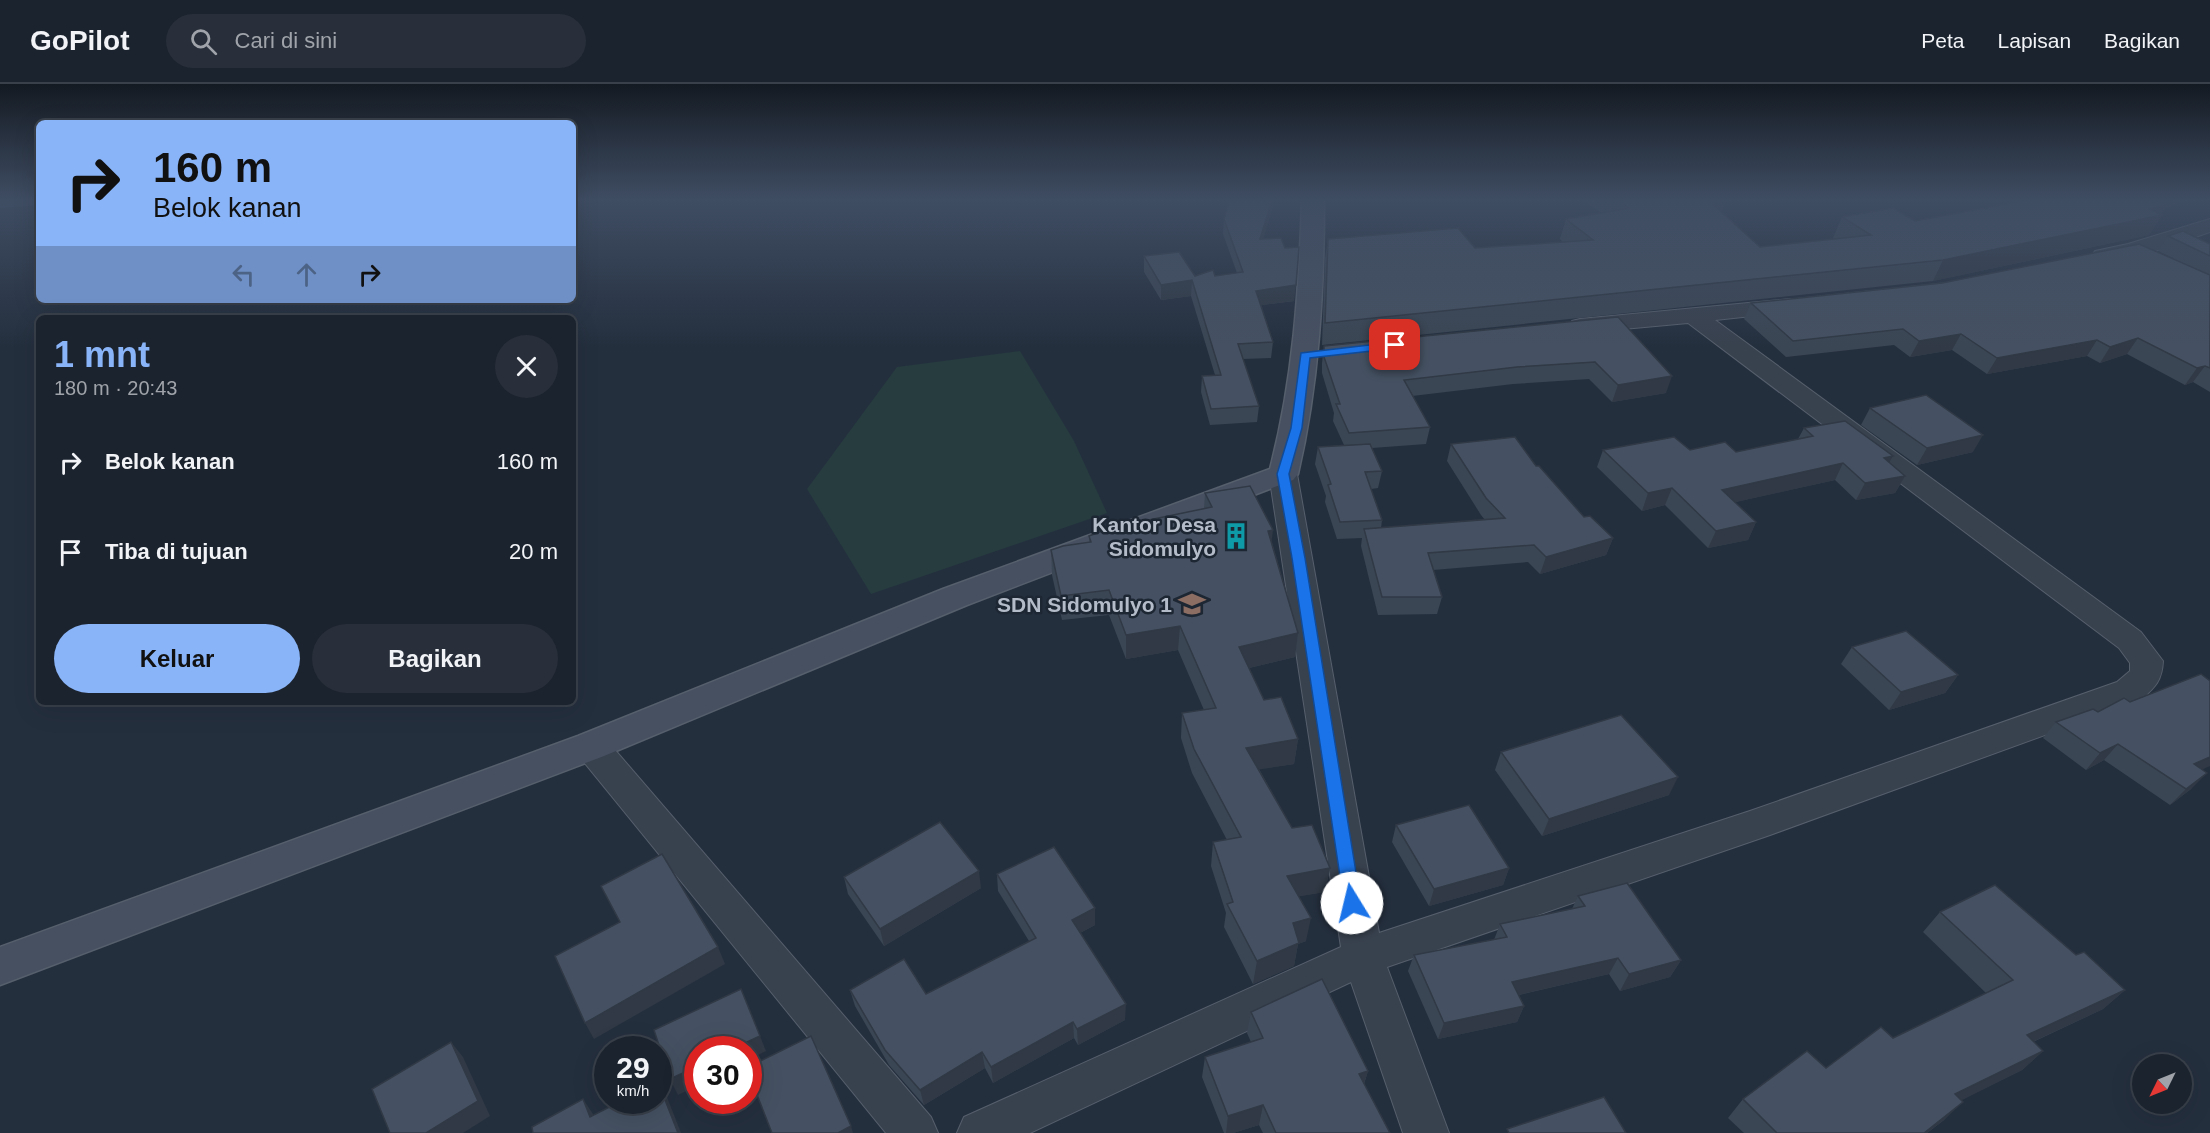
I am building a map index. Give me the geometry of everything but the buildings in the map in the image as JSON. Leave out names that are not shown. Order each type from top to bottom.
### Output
[{"type":"street","points":[[1314,249],[1317,354],[1283,474],[1299,558],[1363,957],[1426,1133]]},
{"type":"street","points":[[2078,261],[2136,249]]},
{"type":"street","points":[[2133,250],[2162,265]]},
{"type":"street","points":[[1553,328],[1808,304]]},
{"type":"street","points":[[980,1133],[1363,957],[1757,824],[2129,691],[2146,676],[2146,661],[2130,640],[1694,316]]},
{"type":"street","points":[[0,966],[591,746],[955,597],[1283,474]]},
{"type":"street","points":[[591,746],[915,1133]]},
{"type":"green space","points":[[1020,351],[1074,441],[1107,513],[871,594],[807,489],[897,367]]},
{"type":"place","name":"Kantor Desa Sidomulyo","points":[[1236,536]]},
{"type":"place","name":"SDN Sidomulyo 1","points":[[1192,604]]},
{"type":"route","points":[[1352,903],[1299,558],[1283,474],[1296,428],[1305,355],[1395,345]]}]
